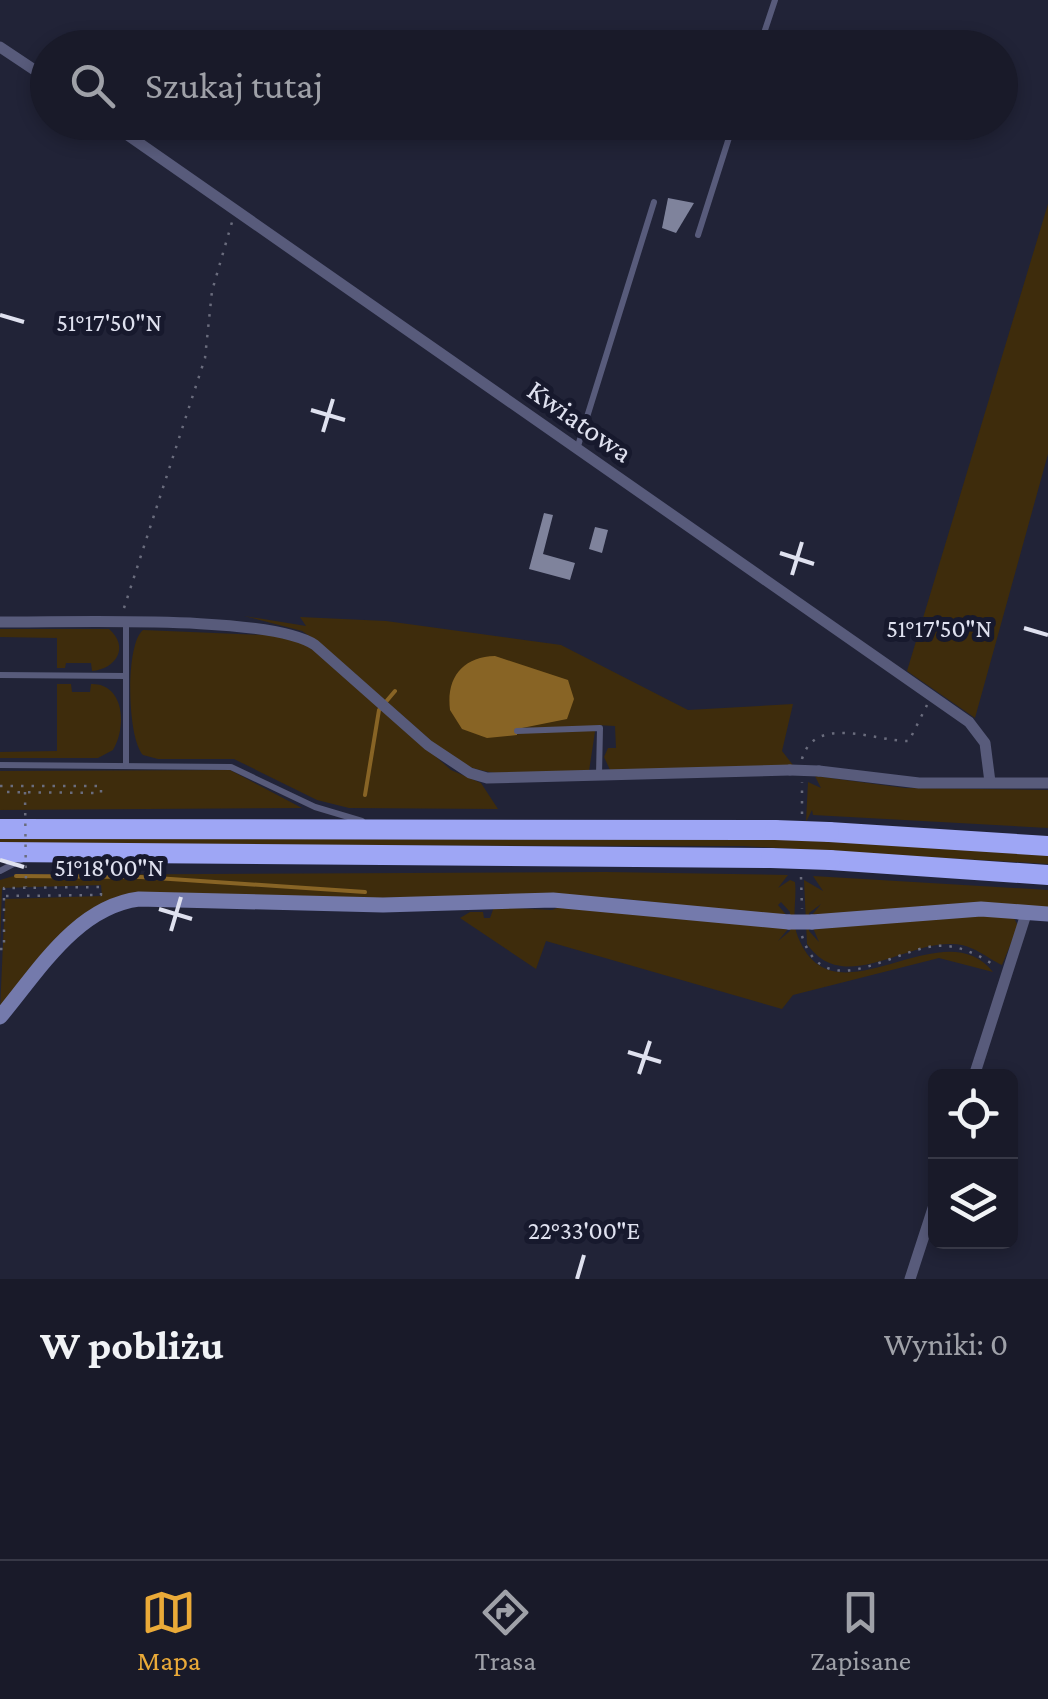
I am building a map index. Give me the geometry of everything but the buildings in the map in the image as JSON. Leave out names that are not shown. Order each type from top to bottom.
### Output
[{"type":"highway","points":[[0,829],[377,826],[775,830],[1048,846]]},
{"type":"highway","points":[[0,852],[771,858],[1048,875]]},
{"type":"street","points":[[0,47],[30,68]]},
{"type":"street","name":"Kwiatowa","points":[[135,140],[932,696],[981,736],[989,760],[990,782]]},
{"type":"street","points":[[0,622],[231,626],[292,632],[315,645],[428,745],[470,773],[512,779],[790,770],[919,783],[1048,783]]},
{"type":"street","points":[[0,1017],[86,920],[120,902],[139,898],[383,905],[553,900],[802,920],[966,910],[1048,914]]},
{"type":"street","points":[[976,1069],[1027,911]]},
{"type":"street","points":[[910,1279],[928,1224]]},
{"type":"lane","points":[[765,30],[775,0]]},
{"type":"lane","points":[[698,235],[728,140]]},
{"type":"lane","points":[[577,450],[654,202]]},
{"type":"lane","points":[[124,624],[126,765]]},
{"type":"lane","points":[[0,675],[126,676]]},
{"type":"lane","points":[[517,731],[600,728],[600,776]]},
{"type":"lane","points":[[0,764],[238,768],[315,807],[377,826]]},
{"type":"lane","points":[[0,870],[35,852]]},
{"type":"path","points":[[124,624],[131,579],[204,358],[212,291],[236,211]]},
{"type":"path","points":[[802,828],[802,756],[812,741],[828,734],[868,734],[909,741],[932,696]]},
{"type":"path","points":[[100,786],[100,793],[25,792],[0,789],[100,786]]},
{"type":"path","points":[[25,792],[26,887]]},
{"type":"path","points":[[802,864],[802,920],[807,952],[818,962],[861,971],[881,961],[947,946],[1009,968]]},
{"type":"path","points":[[0,949],[4,888],[101,887],[101,895],[4,896]]},
{"type":"shaded area","points":[[1048,204],[1048,454],[975,718],[907,671]]},
{"type":"shaded area","points":[[244,616],[306,626],[300,617],[386,621],[561,645],[688,710],[793,704],[782,751],[793,765],[611,772],[604,757],[608,748],[616,748],[615,726],[596,725],[589,771],[520,775],[470,767],[453,760],[302,631]]},
{"type":"shaded area","points":[[0,629],[109,629],[119,643],[119,650],[113,662],[100,669],[92,671],[91,663],[66,663],[65,668],[57,668],[57,638],[0,637]]},
{"type":"shaded area","points":[[143,630],[289,636],[317,652],[451,770],[481,783],[498,809],[349,808],[317,800],[234,759],[158,759],[143,755],[134,730],[130,691],[133,653]]},
{"type":"shaded area","points":[[495,656],[568,680],[574,699],[567,719],[517,729],[517,735],[487,738],[462,729],[450,710],[454,679],[474,660]]},
{"type":"shaded area","points":[[57,684],[71,684],[72,692],[90,692],[91,684],[111,691],[121,719],[113,750],[98,758],[0,758],[0,752],[57,751]]},
{"type":"shaded area","points":[[230,770],[302,808],[0,810],[0,771]]},
{"type":"shaded area","points":[[815,776],[905,788],[1048,790],[1048,828],[813,815],[812,810],[806,822],[808,782],[821,788]]},
{"type":"shaded area","points":[[0,837],[833,839],[1048,855],[1048,864],[743,846],[0,845]]},
{"type":"shaded area","points":[[17,875],[788,875],[778,888],[790,880],[795,882],[798,937],[815,962],[836,972],[862,971],[946,952],[971,956],[993,972],[939,958],[793,995],[782,1009],[546,941],[536,969],[460,918],[470,912],[483,912],[484,918],[490,918],[494,907],[552,910],[565,905],[788,929],[778,941],[790,931],[790,912],[781,902],[778,905],[788,917],[615,898],[533,895],[104,903],[0,1010],[5,899],[102,896],[101,885],[2,888],[0,948],[0,880]]},
{"type":"shaded area","points":[[813,876],[1048,890],[1048,909],[983,902],[812,915],[821,904],[809,913],[809,931],[819,942],[813,928],[973,914],[1014,918],[1018,926],[1002,965],[973,949],[953,944],[934,945],[856,966],[838,966],[822,959],[807,944],[804,880],[823,891]]},
{"type":"waterway","points":[[365,795],[379,710],[395,691]]},
{"type":"waterway","points":[[16,876],[141,877],[365,892]]}]
